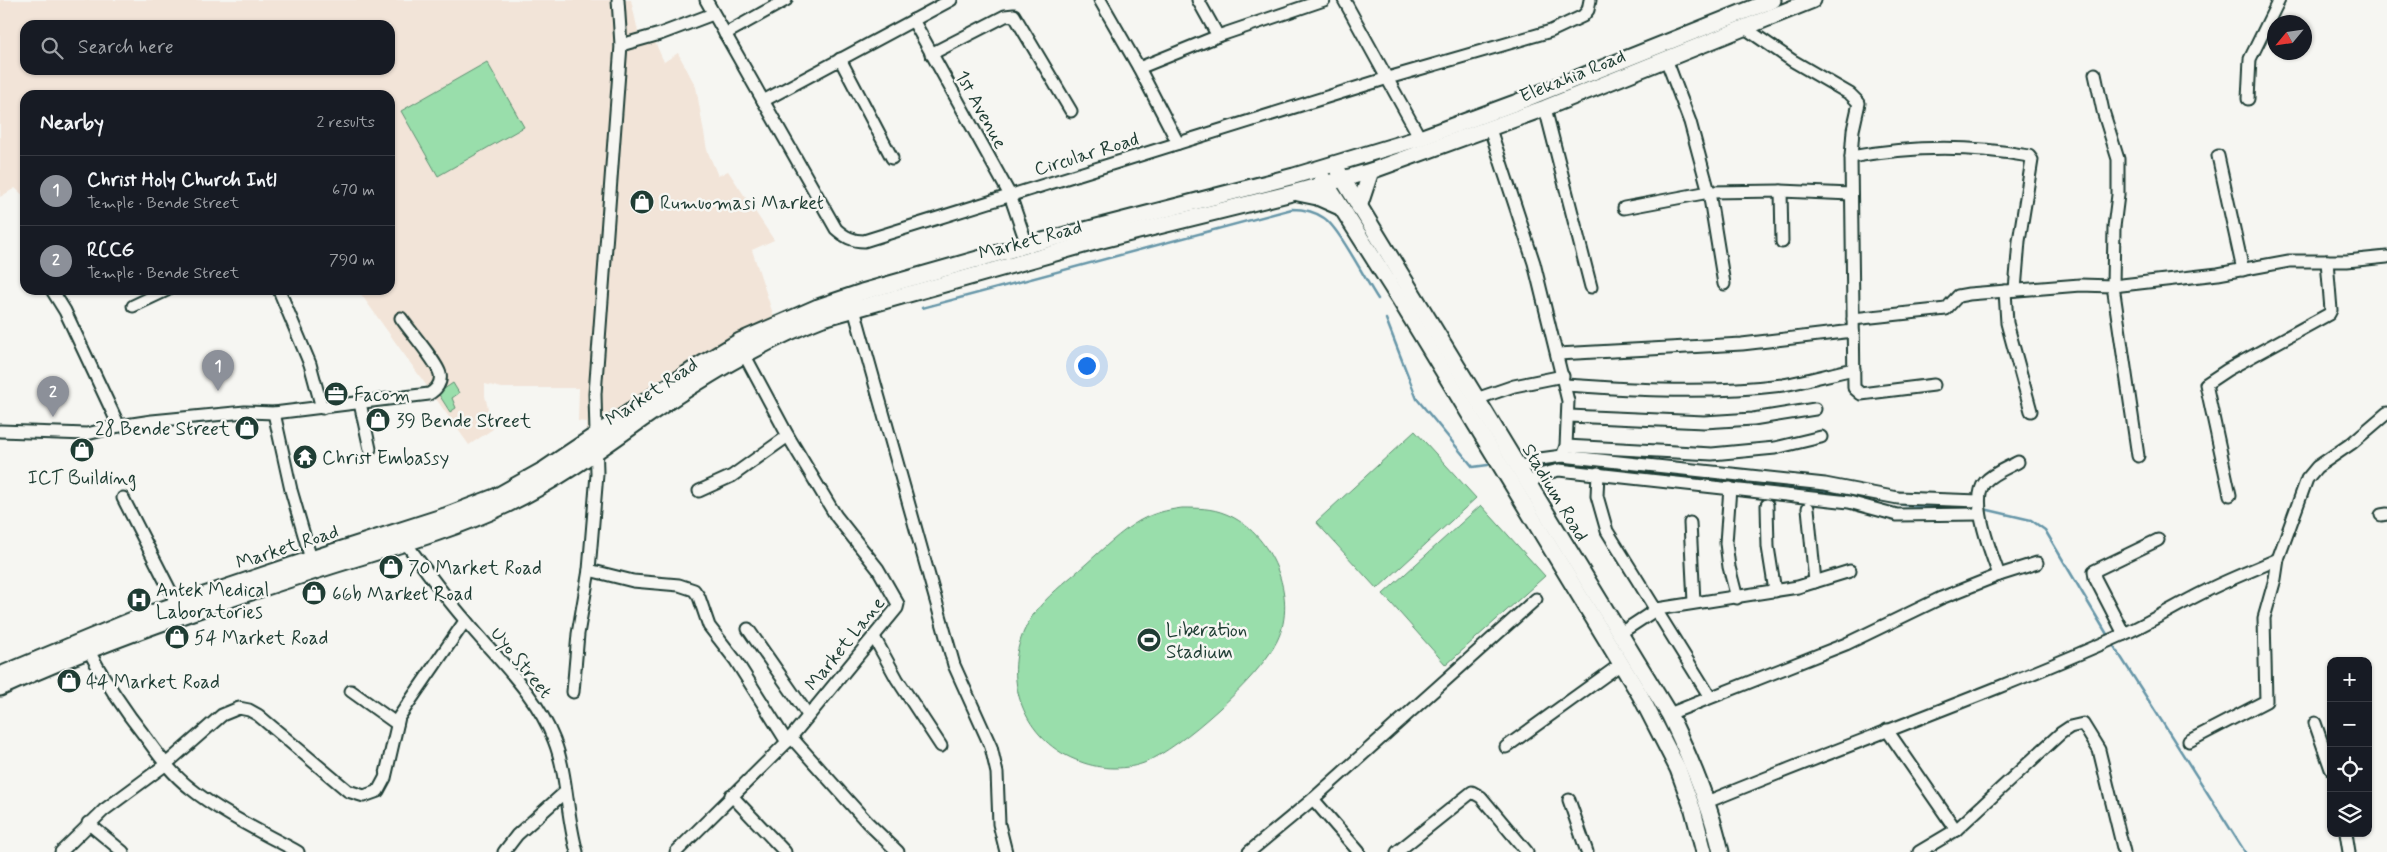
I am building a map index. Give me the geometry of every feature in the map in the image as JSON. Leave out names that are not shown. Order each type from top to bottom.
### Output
[{"type":"main road","name":"Elekahia Road","points":[[1343,179],[1372,171],[1490,129],[1745,28],[1759,9],[1773,0]]},
{"type":"main road","name":"Elekahia Road","points":[[1334,164],[1420,138],[1759,9],[1813,0]]},
{"type":"main road","name":"Market Road","points":[[0,688],[86,645],[177,604],[472,506],[518,485],[595,437],[697,367],[740,342],[791,317],[862,292],[1027,245],[1334,164]]},
{"type":"main road","name":"Stadium Road","points":[[1334,164],[1669,714],[1692,762],[1707,802],[1721,852]]},
{"type":"main road","name":"Stadium Road","points":[[1317,168],[1621,664],[1663,737],[1678,769],[1693,810],[1704,852]]},
{"type":"main road","points":[[1360,207],[1372,171]]},
{"type":"main road","name":"Market Road","points":[[0,674],[484,515],[509,504],[597,453],[642,420],[744,354],[796,328],[899,295],[1098,241],[1343,179]]},
{"type":"main road","points":[[1296,192],[1317,197],[1342,209]]},
{"type":"street","points":[[572,692],[578,634],[589,570],[597,453],[595,394],[621,45],[618,0]]},
{"type":"street","name":"Circular Road","points":[[706,0],[836,229],[843,236],[852,240],[864,241],[1388,78],[1562,28],[1584,16],[1588,10],[1590,0]]},
{"type":"street","points":[[725,34],[786,0]]},
{"type":"street","points":[[763,102],[840,58],[951,0]]},
{"type":"street","points":[[1100,0],[1139,68],[1178,143]]},
{"type":"street","points":[[1198,0],[1218,36]]},
{"type":"street","points":[[1139,68],[1218,36],[1324,0]]},
{"type":"street","points":[[1344,0],[1420,138]]},
{"type":"street","points":[[2248,99],[2250,59],[2279,0]]},
{"type":"street","points":[[621,45],[660,34],[713,14]]},
{"type":"street","points":[[931,54],[1006,16],[1014,14],[1071,111]]},
{"type":"street","name":"1st Avenue","points":[[913,20],[1010,195],[1027,245]]},
{"type":"street","points":[[1745,28],[1793,61],[1858,100],[1859,106],[1853,130],[1851,194],[1854,388],[1861,394],[1934,386]]},
{"type":"street","points":[[840,58],[892,158]]},
{"type":"street","points":[[1666,59],[1690,122],[1709,192],[1724,284]]},
{"type":"street","points":[[2095,74],[2103,111],[2118,159],[2113,286],[2138,456]]},
{"type":"street","points":[[1545,108],[1591,287]]},
{"type":"street","points":[[1490,129],[1534,262],[1564,380],[1569,416],[1564,451]]},
{"type":"street","points":[[1852,157],[1928,148],[1958,148],[2029,156],[2032,160],[2032,173],[2010,290],[2007,323],[2031,411]]},
{"type":"street","points":[[2218,156],[2243,270]]},
{"type":"street","points":[[1624,208],[1709,192],[1781,191],[1851,194]]},
{"type":"street","points":[[1781,191],[1782,242]]},
{"type":"street","points":[[1853,319],[1946,309],[1958,296],[2080,285],[2113,286],[2243,270],[2289,261],[2327,261],[2387,257]]},
{"type":"street","points":[[2230,495],[2206,384],[2227,370],[2329,314],[2331,310],[2327,261]]},
{"type":"street","points":[[862,292],[854,310],[954,665],[991,747],[997,773],[999,824],[1006,852]]},
{"type":"street","points":[[55,295],[69,319],[119,426]]},
{"type":"street","points":[[133,306],[156,295]]},
{"type":"street","points":[[281,295],[310,364],[322,408]]},
{"type":"street","points":[[0,431],[87,434],[119,426],[245,412],[274,413],[429,394],[435,391],[440,382],[438,370],[401,318]]},
{"type":"street","points":[[1558,354],[1742,344],[1853,331]]},
{"type":"street","name":"Market Lane","points":[[676,852],[731,795],[789,740],[897,608],[897,601],[878,569],[836,516],[788,436],[744,354]]},
{"type":"street","points":[[1476,399],[1505,388],[1564,380],[1670,392],[1727,390],[1784,384],[1854,369]]},
{"type":"street","points":[[360,403],[370,448]]},
{"type":"street","points":[[1569,416],[1704,422],[1753,419],[1815,409]]},
{"type":"street","points":[[274,413],[291,490],[310,559]]},
{"type":"street","points":[[2189,741],[2266,701],[2264,618],[2275,579],[2278,559],[2307,479],[2317,467],[2352,443],[2387,413]]},
{"type":"street","points":[[699,491],[732,476],[788,436]]},
{"type":"street","points":[[1518,468],[1564,451],[1728,453],[1774,448],[1821,437]]},
{"type":"street","points":[[1564,451],[1825,484],[1898,498],[1979,501]]},
{"type":"street","points":[[1999,575],[1980,514],[1979,501],[1983,484],[1991,477],[2018,462]]},
{"type":"street","points":[[1528,484],[1552,471],[1598,473],[1849,502],[1897,515],[1980,514]]},
{"type":"street","points":[[1598,473],[1597,496],[1607,531],[1710,697]]},
{"type":"street","points":[[1730,488],[1726,543],[1729,567],[1737,598]]},
{"type":"street","points":[[123,498],[177,604]]},
{"type":"street","points":[[1767,505],[1768,547],[1775,591]]},
{"type":"street","points":[[1808,508],[1815,582]]},
{"type":"street","points":[[1690,523],[1694,602]]},
{"type":"street","points":[[2121,636],[2094,578],[2094,572],[2158,540]]},
{"type":"street","name":"Uyo Street","points":[[405,542],[466,621],[526,690],[543,716],[562,763],[569,823],[576,852]]},
{"type":"street","points":[[1707,802],[1887,730],[1964,702],[2121,636],[2207,590],[2278,559]]},
{"type":"street","points":[[1669,714],[1846,644],[1941,598],[1999,575],[2037,563]]},
{"type":"street","points":[[589,570],[632,581],[679,585],[694,590],[699,597],[709,626],[736,660],[789,740],[866,822],[898,852]]},
{"type":"street","points":[[1619,634],[1657,609],[1775,591],[1815,582],[1850,571]]},
{"type":"street","points":[[1249,852],[1313,799],[1536,599]]},
{"type":"street","points":[[61,852],[88,823],[165,765],[222,715],[239,708],[249,710],[258,715],[348,791],[364,796],[372,794],[382,787],[397,724],[405,706],[466,621]]},
{"type":"street","points":[[748,629],[808,715]]},
{"type":"street","points":[[874,637],[940,746]]},
{"type":"street","points":[[86,645],[113,695],[165,765],[191,790],[298,852]]},
{"type":"street","points":[[1506,747],[1621,664]]},
{"type":"street","points":[[351,691],[397,724]]},
{"type":"street","points":[[2315,723],[2327,758]]},
{"type":"street","points":[[1924,851],[1956,830],[2061,733],[2070,727],[2083,724],[2099,750],[2124,852]]},
{"type":"street","points":[[1887,730],[1956,830]]},
{"type":"street","points":[[504,852],[517,835],[565,792]]},
{"type":"street","points":[[1396,852],[1472,792],[1481,797],[1527,852]]},
{"type":"street","points":[[731,795],[784,852]]},
{"type":"street","points":[[1313,799],[1360,852]]},
{"type":"street","points":[[1569,800],[1587,852]]},
{"type":"street","points":[[88,823],[123,852]]},
{"type":"street","points":[[2347,837],[2349,852]]},
{"type":"shaded area","points":[[0,0],[631,0],[639,36],[651,33],[664,62],[678,53],[696,87],[707,150],[718,176],[728,171],[774,240],[752,250],[774,317],[694,363],[586,437],[586,422],[578,421],[579,388],[502,388],[485,384],[485,396],[493,429],[469,445],[362,295],[395,295],[395,90],[20,90],[20,192],[15,188],[0,197]]},
{"type":"green space","points":[[487,62],[524,127],[438,176],[401,111]]},
{"type":"green space","points":[[453,383],[459,393],[452,398],[456,408],[450,412],[438,393]]},
{"type":"green space","points":[[1415,431],[1476,498],[1377,589],[1316,522]]},
{"type":"green space","points":[[1481,505],[1545,576],[1446,665],[1383,594]]},
{"type":"green space","points":[[1182,508],[1210,509],[1226,514],[1242,523],[1256,535],[1268,550],[1277,568],[1285,605],[1283,624],[1277,641],[1254,673],[1218,710],[1178,743],[1160,755],[1136,766],[1118,768],[1101,767],[1076,760],[1057,750],[1041,736],[1028,719],[1020,700],[1016,680],[1016,659],[1021,638],[1031,618],[1043,603],[1118,535],[1150,516]]},
{"type":"waterway","points":[[922,308],[1292,209],[1313,212],[1330,224],[1345,243],[1378,299]]},
{"type":"waterway","points":[[1386,319],[1417,399],[1473,467],[1488,465]]},
{"type":"waterway","points":[[1537,470],[1560,462],[1575,463],[1859,496],[1910,506],[1971,509]]},
{"type":"waterway","points":[[1984,509],[2031,520],[2045,530],[2108,636]]},
{"type":"waterway","points":[[2112,643],[2245,852]]},
{"type":"place","name":"Rumuomasi Market","points":[[642,202]]},
{"type":"place","name":"Christ Holy Church Intl","points":[[218,391]]},
{"type":"place","name":"Facom","points":[[336,394]]},
{"type":"place","name":"RCCG","points":[[53,417]]},
{"type":"place","name":"39 Bende Street","points":[[378,420]]},
{"type":"place","name":"28 Bende Street","points":[[247,428]]},
{"type":"place","name":"ICT Building","points":[[82,450]]},
{"type":"place","name":"Christ Embassy","points":[[305,457]]},
{"type":"place","name":"70 Market Road","points":[[391,567]]},
{"type":"place","name":"66b Market Road","points":[[314,593]]},
{"type":"place","name":"Antek Medical Laboratories","points":[[139,600]]},
{"type":"place","name":"54 Market Road","points":[[177,637]]},
{"type":"place","name":"Liberation Stadium","points":[[1149,640]]},
{"type":"place","name":"44 Market Road","points":[[69,681]]}]
